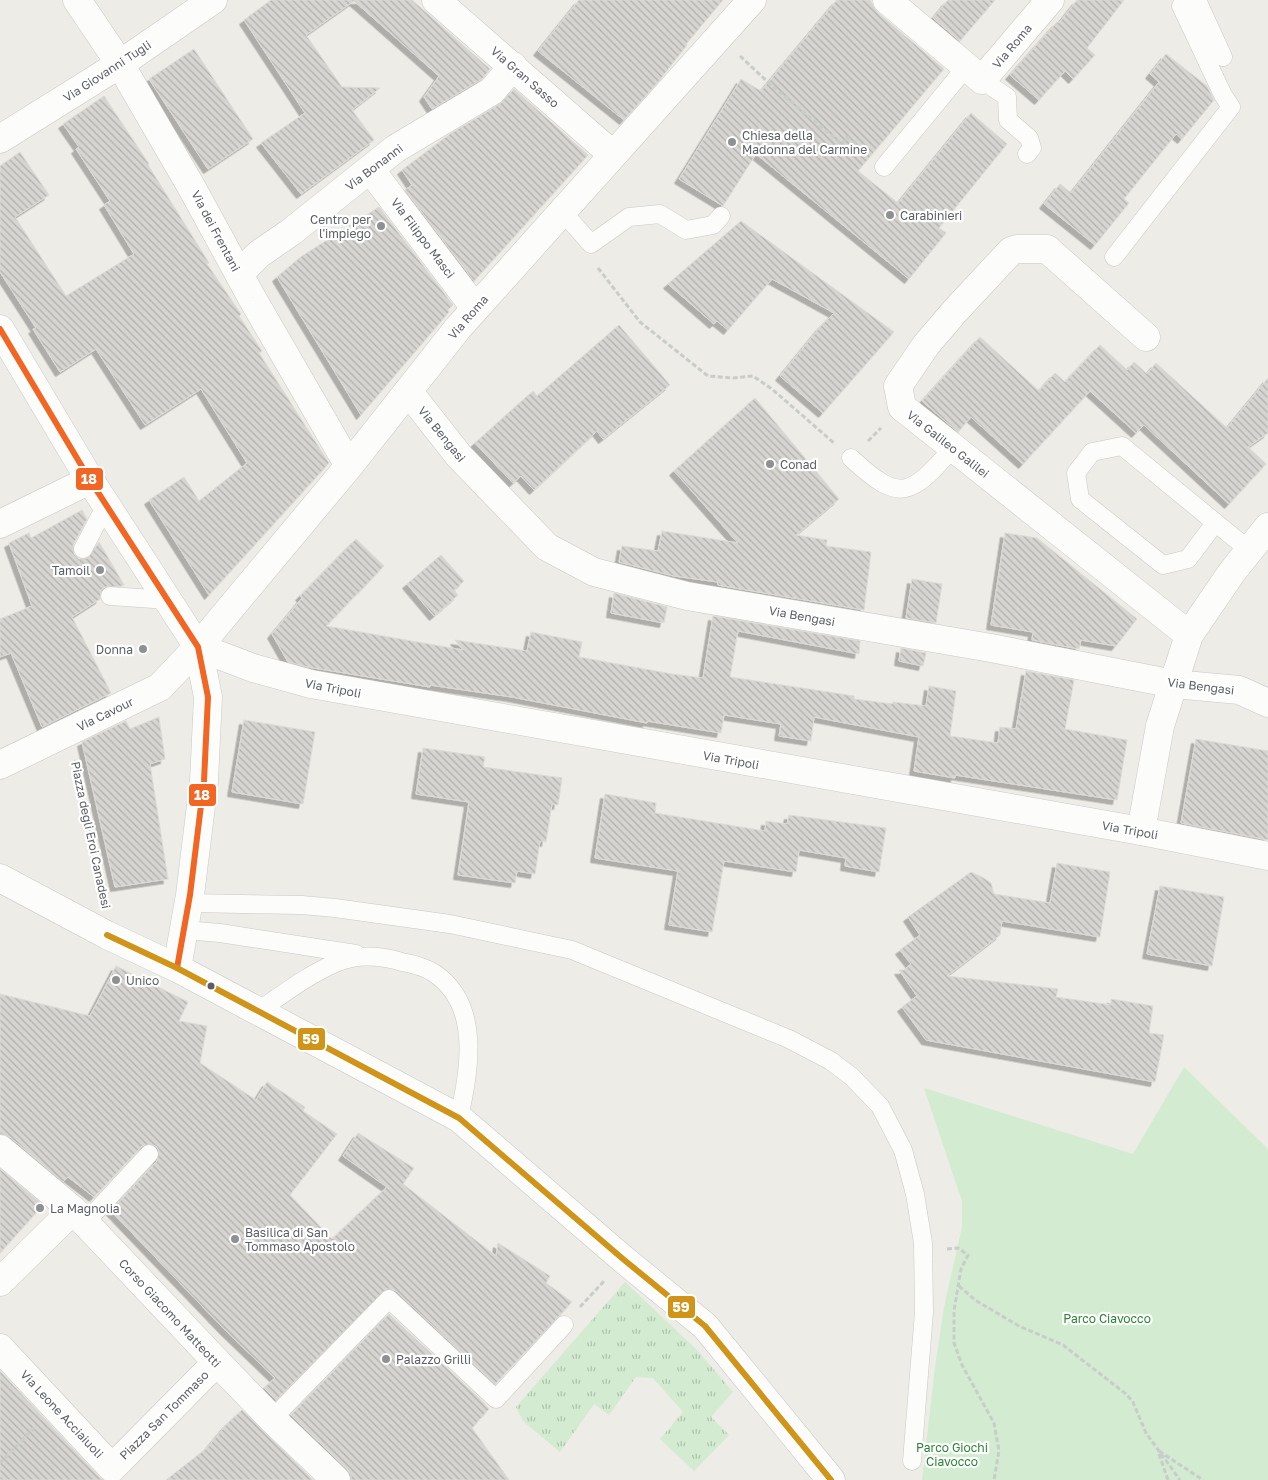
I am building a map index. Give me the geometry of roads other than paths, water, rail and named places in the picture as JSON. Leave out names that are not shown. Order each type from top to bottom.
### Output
[{"type":"street","name":"Via dei Frentani","points":[[77,0],[120,64],[349,466]]},
{"type":"street","name":"Via Giovanni Tugli","points":[[0,139],[120,64],[213,0]]},
{"type":"street","name":"Via Gran Sasso","points":[[436,0],[612,154]]},
{"type":"street","name":"Via Roma","points":[[198,648],[349,466],[475,308],[752,0]]},
{"type":"street","name":"Via Roma","points":[[975,73],[1050,0]]},
{"type":"street","points":[[900,4],[975,73]]},
{"type":"street","name":"Via Bonanni","points":[[239,274],[259,254],[291,232],[395,149],[492,90],[513,66]]},
{"type":"street","name":"Via Filippo Masci","points":[[370,169],[475,308]]},
{"type":"street","name":"Via Galileo Galilei","points":[[1146,338],[1047,249],[1018,249],[1011,251],[955,311],[926,345],[898,386],[902,407],[1189,635]]},
{"type":"street","points":[[0,329],[90,480],[198,648],[208,698],[204,781],[186,916],[176,968]]},
{"type":"street","name":"Via Bengasi","points":[[408,391],[459,456],[547,547],[594,572],[687,596],[991,648],[1174,684],[1239,690],[1268,703]]},
{"type":"street","points":[[0,524],[90,480]]},
{"type":"street","points":[[1141,831],[1160,726],[1189,635],[1232,572],[1268,527]]},
{"type":"street","name":"Via Cavour","points":[[0,765],[160,687],[198,648]]},
{"type":"street","name":"Via Tripoli","points":[[198,648],[253,668],[311,684],[1141,831],[1268,856]]},
{"type":"street","points":[[0,878],[110,937],[176,968],[459,1118],[705,1326],[831,1480]]},
{"type":"street","name":"Corso Giacomo Matteotti","points":[[0,1149],[79,1216],[272,1419],[336,1480]]},
{"type":"street","points":[[0,1282],[79,1216]]},
{"type":"street","name":"Via Leone Acciaiuoli","points":[[0,1348],[117,1474]]},
{"type":"street","name":"Piazza San Tommaso","points":[[117,1474],[217,1362]]},
{"type":"lane","points":[[1114,257],[1230,107],[1181,6],[1185,0]]},
{"type":"lane","points":[[1197,0],[1224,57]]},
{"type":"lane","points":[[884,167],[975,73],[1007,97],[1008,120],[1029,138],[1032,148],[1027,154]]},
{"type":"lane","points":[[562,211],[591,244],[629,217],[660,214],[686,230],[713,225],[721,216]]},
{"type":"lane","points":[[1215,523],[1188,559],[1163,565],[1080,499],[1076,473],[1092,452],[1122,446],[1249,550]]},
{"type":"lane","points":[[851,458],[879,482],[890,487],[903,489],[912,487],[924,478],[953,448]]},
{"type":"lane","points":[[83,548],[106,505]]},
{"type":"lane","points":[[110,596],[168,600]]},
{"type":"lane","points":[[186,916],[302,905],[450,924],[572,950],[789,1039],[831,1061],[845,1071],[880,1106],[903,1150],[915,1194],[923,1249],[924,1312],[912,1461]]},
{"type":"lane","points":[[186,916],[229,934],[393,959],[416,965],[433,973],[446,983],[460,1003],[467,1023],[468,1064],[466,1086],[459,1118]]},
{"type":"lane","points":[[257,1012],[299,982],[339,962],[372,956]]},
{"type":"lane","points":[[79,1216],[149,1154]]},
{"type":"lane","points":[[272,1419],[389,1299],[496,1399],[564,1325]]},
{"type":"place","name":"Chiesa della Madonna del Carmine","points":[[732,142]]},
{"type":"place","name":"Carabinieri","points":[[890,215]]},
{"type":"place","name":"Centro per l'impiego","points":[[381,226]]},
{"type":"place","name":"Conad","points":[[770,464]]},
{"type":"place","name":"Tamoil","points":[[100,570]]},
{"type":"place","name":"Donna","points":[[143,649]]},
{"type":"place","name":"Unico","points":[[116,980]]},
{"type":"place","name":"La Magnolia","points":[[40,1208]]},
{"type":"place","name":"Basilica di San Tommaso Apostolo","points":[[235,1239]]},
{"type":"place","name":"Palazzo Grilli","points":[[386,1359]]},
{"type":"park label","name":"Parco Ciavocco","points":[[1107,1318]]},
{"type":"park label","name":"Parco Giochi Ciavocco","points":[[952,1454]]}]
